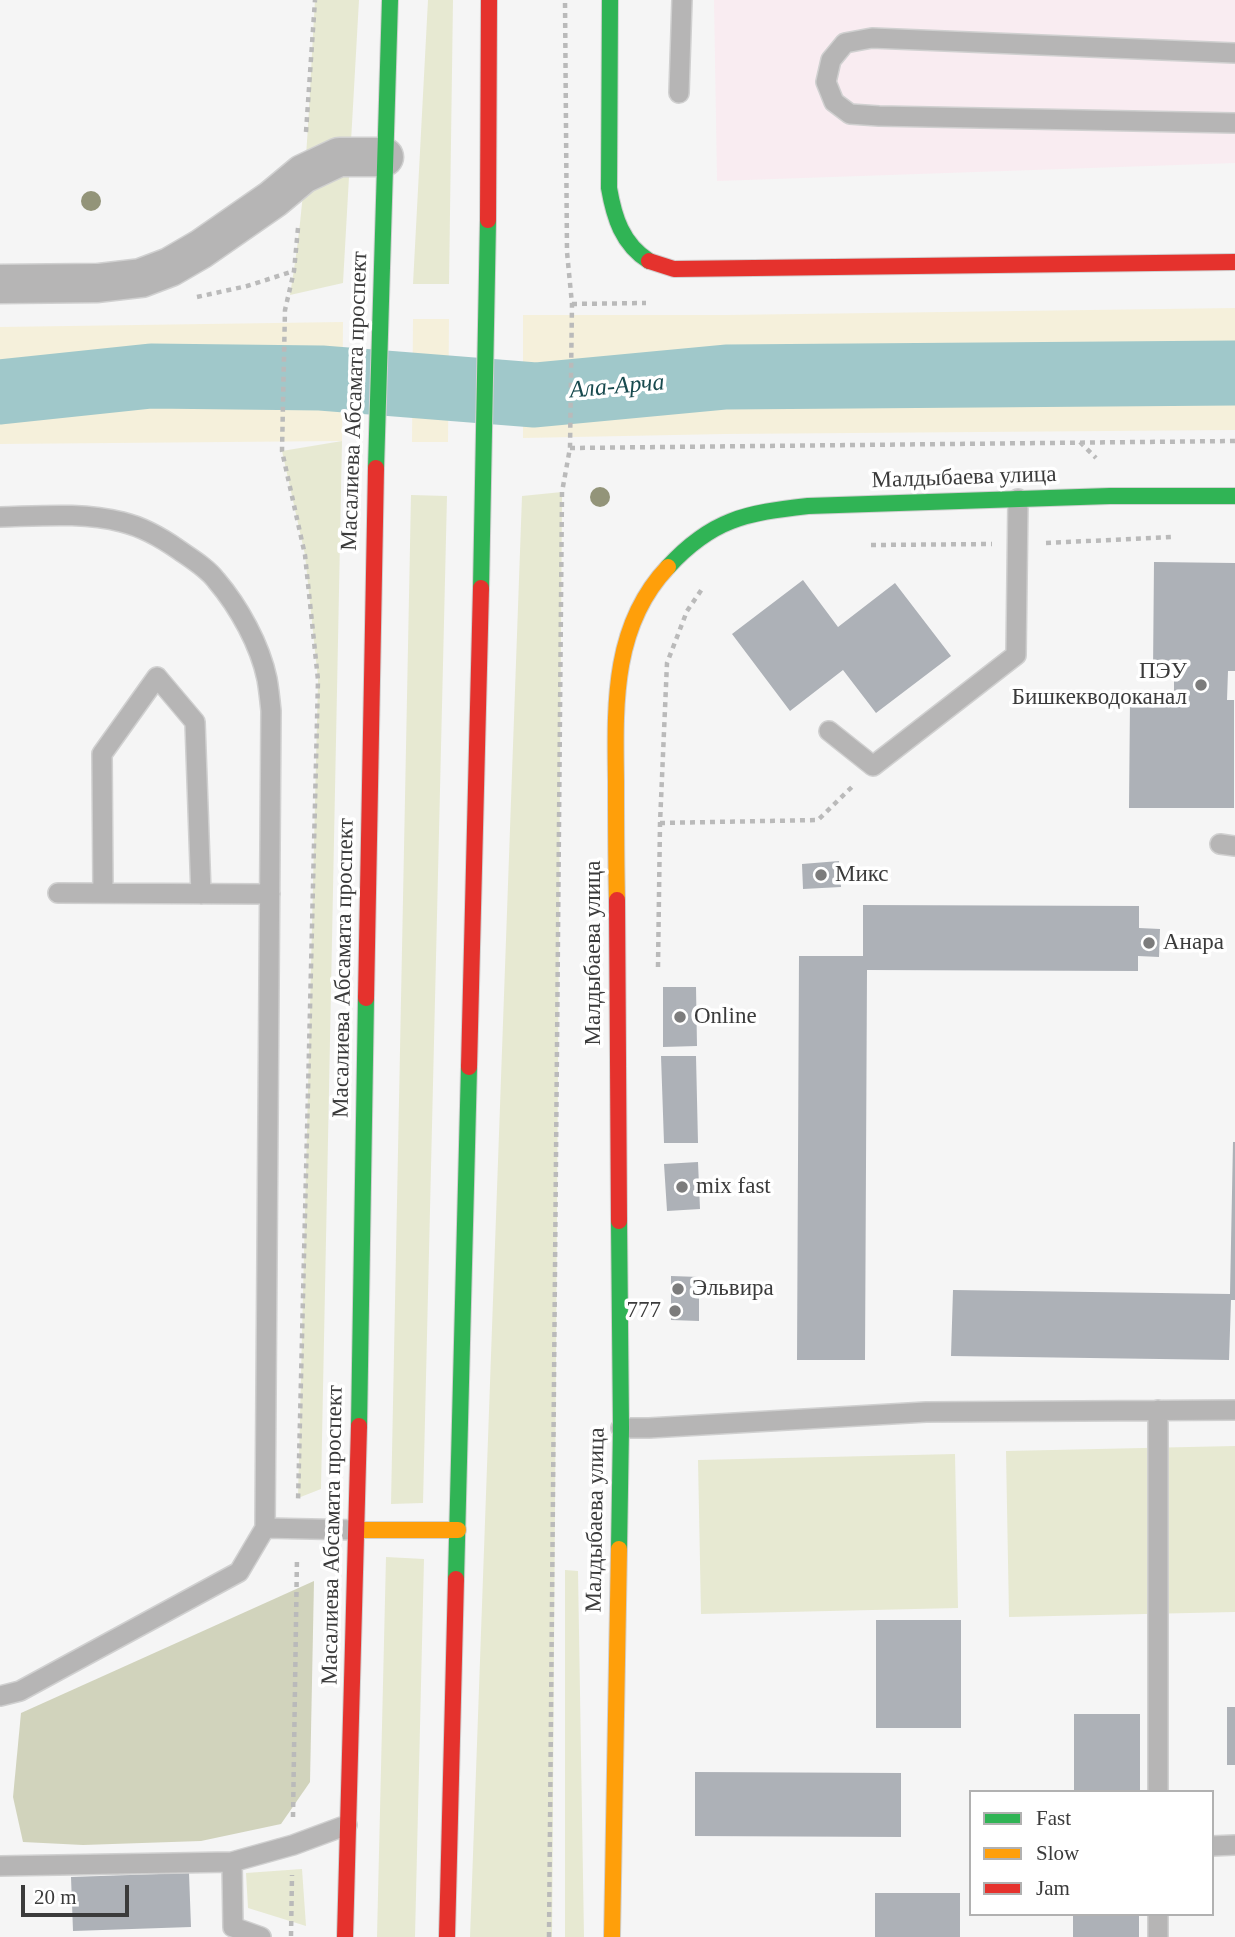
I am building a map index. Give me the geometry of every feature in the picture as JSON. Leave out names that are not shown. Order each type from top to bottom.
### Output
[{"type":"main road","name":"Масалиева Абсамата проспект","points":[[345,1937],[357,1530],[374,495],[390,0]]},
{"type":"main road","points":[[447,1937],[488,285],[489,0]]},
{"type":"main road","points":[[611,0],[609,188],[612,212],[621,233],[635,250],[652,263],[674,269],[1235,262]]},
{"type":"main road","name":"Малдыбаева улица","points":[[612,1937],[621,1429],[615,720],[617,679],[632,623],[659,576],[678,554],[704,534],[726,522],[777,509],[1018,499],[1235,496]]},
{"type":"main road","points":[[357,1530],[458,1531]]},
{"type":"street","points":[[0,284],[98,283],[141,278],[170,267],[201,249],[273,199],[303,174],[339,157],[384,157]]},
{"type":"lane","points":[[679,93],[682,0]]},
{"type":"lane","points":[[1235,53],[872,38],[845,43],[831,60],[826,82],[834,102],[850,114],[1235,122]]},
{"type":"lane","points":[[829,731],[873,766],[1017,655],[1018,499]]},
{"type":"lane","points":[[0,517],[64,516],[122,522],[150,531],[196,562],[215,579],[247,627],[267,678],[271,711],[265,1528],[239,1572],[20,1691],[0,1696]]},
{"type":"lane","points":[[103,893],[102,754],[157,677],[195,722],[201,894]]},
{"type":"lane","points":[[58,893],[270,894]]},
{"type":"lane","points":[[1158,1410],[1158,1790]]},
{"type":"lane","points":[[621,1429],[926,1412],[1235,1410]]},
{"type":"lane","points":[[265,1528],[357,1530]]},
{"type":"lane","points":[[0,1866],[232,1862],[347,1825]]},
{"type":"lane","points":[[1214,1846],[1235,1845]]},
{"type":"lane","points":[[232,1862],[233,1927],[261,1937]]},
{"type":"lane","points":[[1158,1916],[1158,1937]]},
{"type":"path","points":[[549,1937],[562,492],[570,448],[572,304],[567,252],[565,0]]},
{"type":"path","points":[[572,304],[607,303]]},
{"type":"path","points":[[285,310],[282,451],[305,555],[318,680],[291,1937]]},
{"type":"path","points":[[570,448],[1235,441]]},
{"type":"path","points":[[865,545],[1018,544],[1184,536]]},
{"type":"path","points":[[658,974],[660,823],[667,663],[687,611],[706,583]]},
{"type":"path","points":[[660,823],[818,820],[873,766]]},
{"type":"shaded area","points":[[714,0],[1235,0],[1235,163],[717,181]]},
{"type":"green space","points":[[315,0],[359,0],[343,283],[290,295],[304,185]]},
{"type":"green space","points":[[428,0],[453,0],[449,284],[413,284]]},
{"type":"green space","points":[[342,441],[321,1489],[298,1498],[318,680],[305,555],[282,451]]},
{"type":"green space","points":[[562,492],[552,1937],[470,1937],[522,496]]},
{"type":"green space","points":[[411,495],[447,496],[423,1503],[391,1504]]},
{"type":"green space","points":[[1235,1446],[1235,1612],[1009,1617],[1006,1451]]},
{"type":"green space","points":[[955,1454],[958,1608],[701,1614],[698,1460]]},
{"type":"green space","points":[[386,1557],[424,1559],[415,1937],[377,1937]]},
{"type":"green space","points":[[565,1570],[578,1571],[584,1937],[565,1937]]},
{"type":"green space","points":[[314,1581],[310,1782],[281,1824],[201,1841],[83,1845],[23,1842],[13,1797],[21,1713]]},
{"type":"green space","points":[[302,1869],[306,1926],[248,1908],[246,1873]]},
{"type":"sand","points":[[1235,308],[1235,430],[523,438],[523,315]]},
{"type":"sand","points":[[413,319],[449,319],[448,442],[412,442]]},
{"type":"sand","points":[[343,322],[342,441],[0,444],[0,327]]},
{"type":"building","name":"ПЭУ Бишкекводоканал","points":[[1154,562],[1235,563],[1235,671],[1228,671],[1227,700],[1234,700],[1234,808],[1129,808],[1130,700],[1174,700],[1174,671],[1153,671]]},
{"type":"building","points":[[803,580],[838,627],[895,583],[951,656],[876,713],[843,670],[790,711],[732,634]]},
{"type":"building","name":"Микс","points":[[839,861],[841,887],[803,889],[802,864]]},
{"type":"building","points":[[863,905],[1139,906],[1139,928],[1160,929],[1159,957],[1138,956],[1138,971],[867,970],[865,1360],[797,1360],[799,956],[863,956]]},
{"type":"building","name":"Online","points":[[663,987],[696,987],[697,1046],[663,1047]]},
{"type":"building","points":[[661,1056],[696,1056],[698,1143],[664,1143]]},
{"type":"building","points":[[1233,1142],[1235,1300],[1231,1300],[1229,1360],[951,1356],[953,1290],[1230,1294]]},
{"type":"building","name":"mix fast","points":[[698,1162],[700,1209],[667,1211],[664,1164]]},
{"type":"building","points":[[671,1276],[699,1277],[699,1321],[671,1320]]},
{"type":"building","points":[[876,1620],[961,1620],[961,1728],[876,1728]]},
{"type":"building","points":[[1227,1707],[1235,1707],[1235,1765],[1227,1765]]},
{"type":"building","points":[[1074,1714],[1140,1714],[1140,1790],[1074,1790]]},
{"type":"building","points":[[695,1772],[901,1773],[901,1837],[695,1836]]},
{"type":"building","points":[[189,1873],[191,1927],[73,1931],[71,1877]]},
{"type":"building","points":[[875,1893],[960,1893],[960,1937],[875,1937]]},
{"type":"building","points":[[1073,1916],[1139,1916],[1139,1937],[1073,1937]]},
{"type":"waterway","name":"Ала-Арча","points":[[0,392],[151,376],[321,378],[535,395],[726,377],[1235,373]]},
{"type":"traffic: fast","points":[[376,468],[390,0]]},
{"type":"traffic: fast","points":[[610,0],[609,188],[621,229],[632,246],[649,261]]},
{"type":"traffic: fast","points":[[481,588],[488,220]]},
{"type":"traffic: fast","points":[[668,567],[700,538],[731,521],[766,512],[808,506],[1110,496],[1235,496]]},
{"type":"traffic: fast","points":[[359,1426],[366,998]]},
{"type":"traffic: fast","points":[[456,1579],[469,1067]]},
{"type":"traffic: fast","points":[[619,1221],[619,1549]]},
{"type":"traffic: slow","points":[[617,900],[616,724],[621,668],[636,615],[650,590],[668,567]]},
{"type":"traffic: slow","points":[[357,1530],[458,1530]]},
{"type":"traffic: slow","points":[[612,1937],[619,1549]]},
{"type":"traffic: jam","points":[[488,220],[489,0]]},
{"type":"traffic: jam","points":[[649,261],[674,269],[1235,262]]},
{"type":"traffic: jam","points":[[366,998],[376,468]]},
{"type":"traffic: jam","points":[[469,1067],[481,588]]},
{"type":"traffic: jam","points":[[617,900],[619,1221]]},
{"type":"traffic: jam","points":[[345,1937],[359,1426]]},
{"type":"traffic: jam","points":[[447,1937],[456,1579]]},
{"type":"place","name":"ПЭУ Бишкекводоканал","points":[[1201,685]]},
{"type":"place","name":"Микс","points":[[821,875]]},
{"type":"place","name":"Анара","points":[[1149,943]]},
{"type":"place","name":"Online","points":[[680,1017]]},
{"type":"place","name":"mix fast","points":[[682,1187]]},
{"type":"place","name":"Эльвира","points":[[678,1289]]},
{"type":"place","name":"777","points":[[675,1311]]}]
